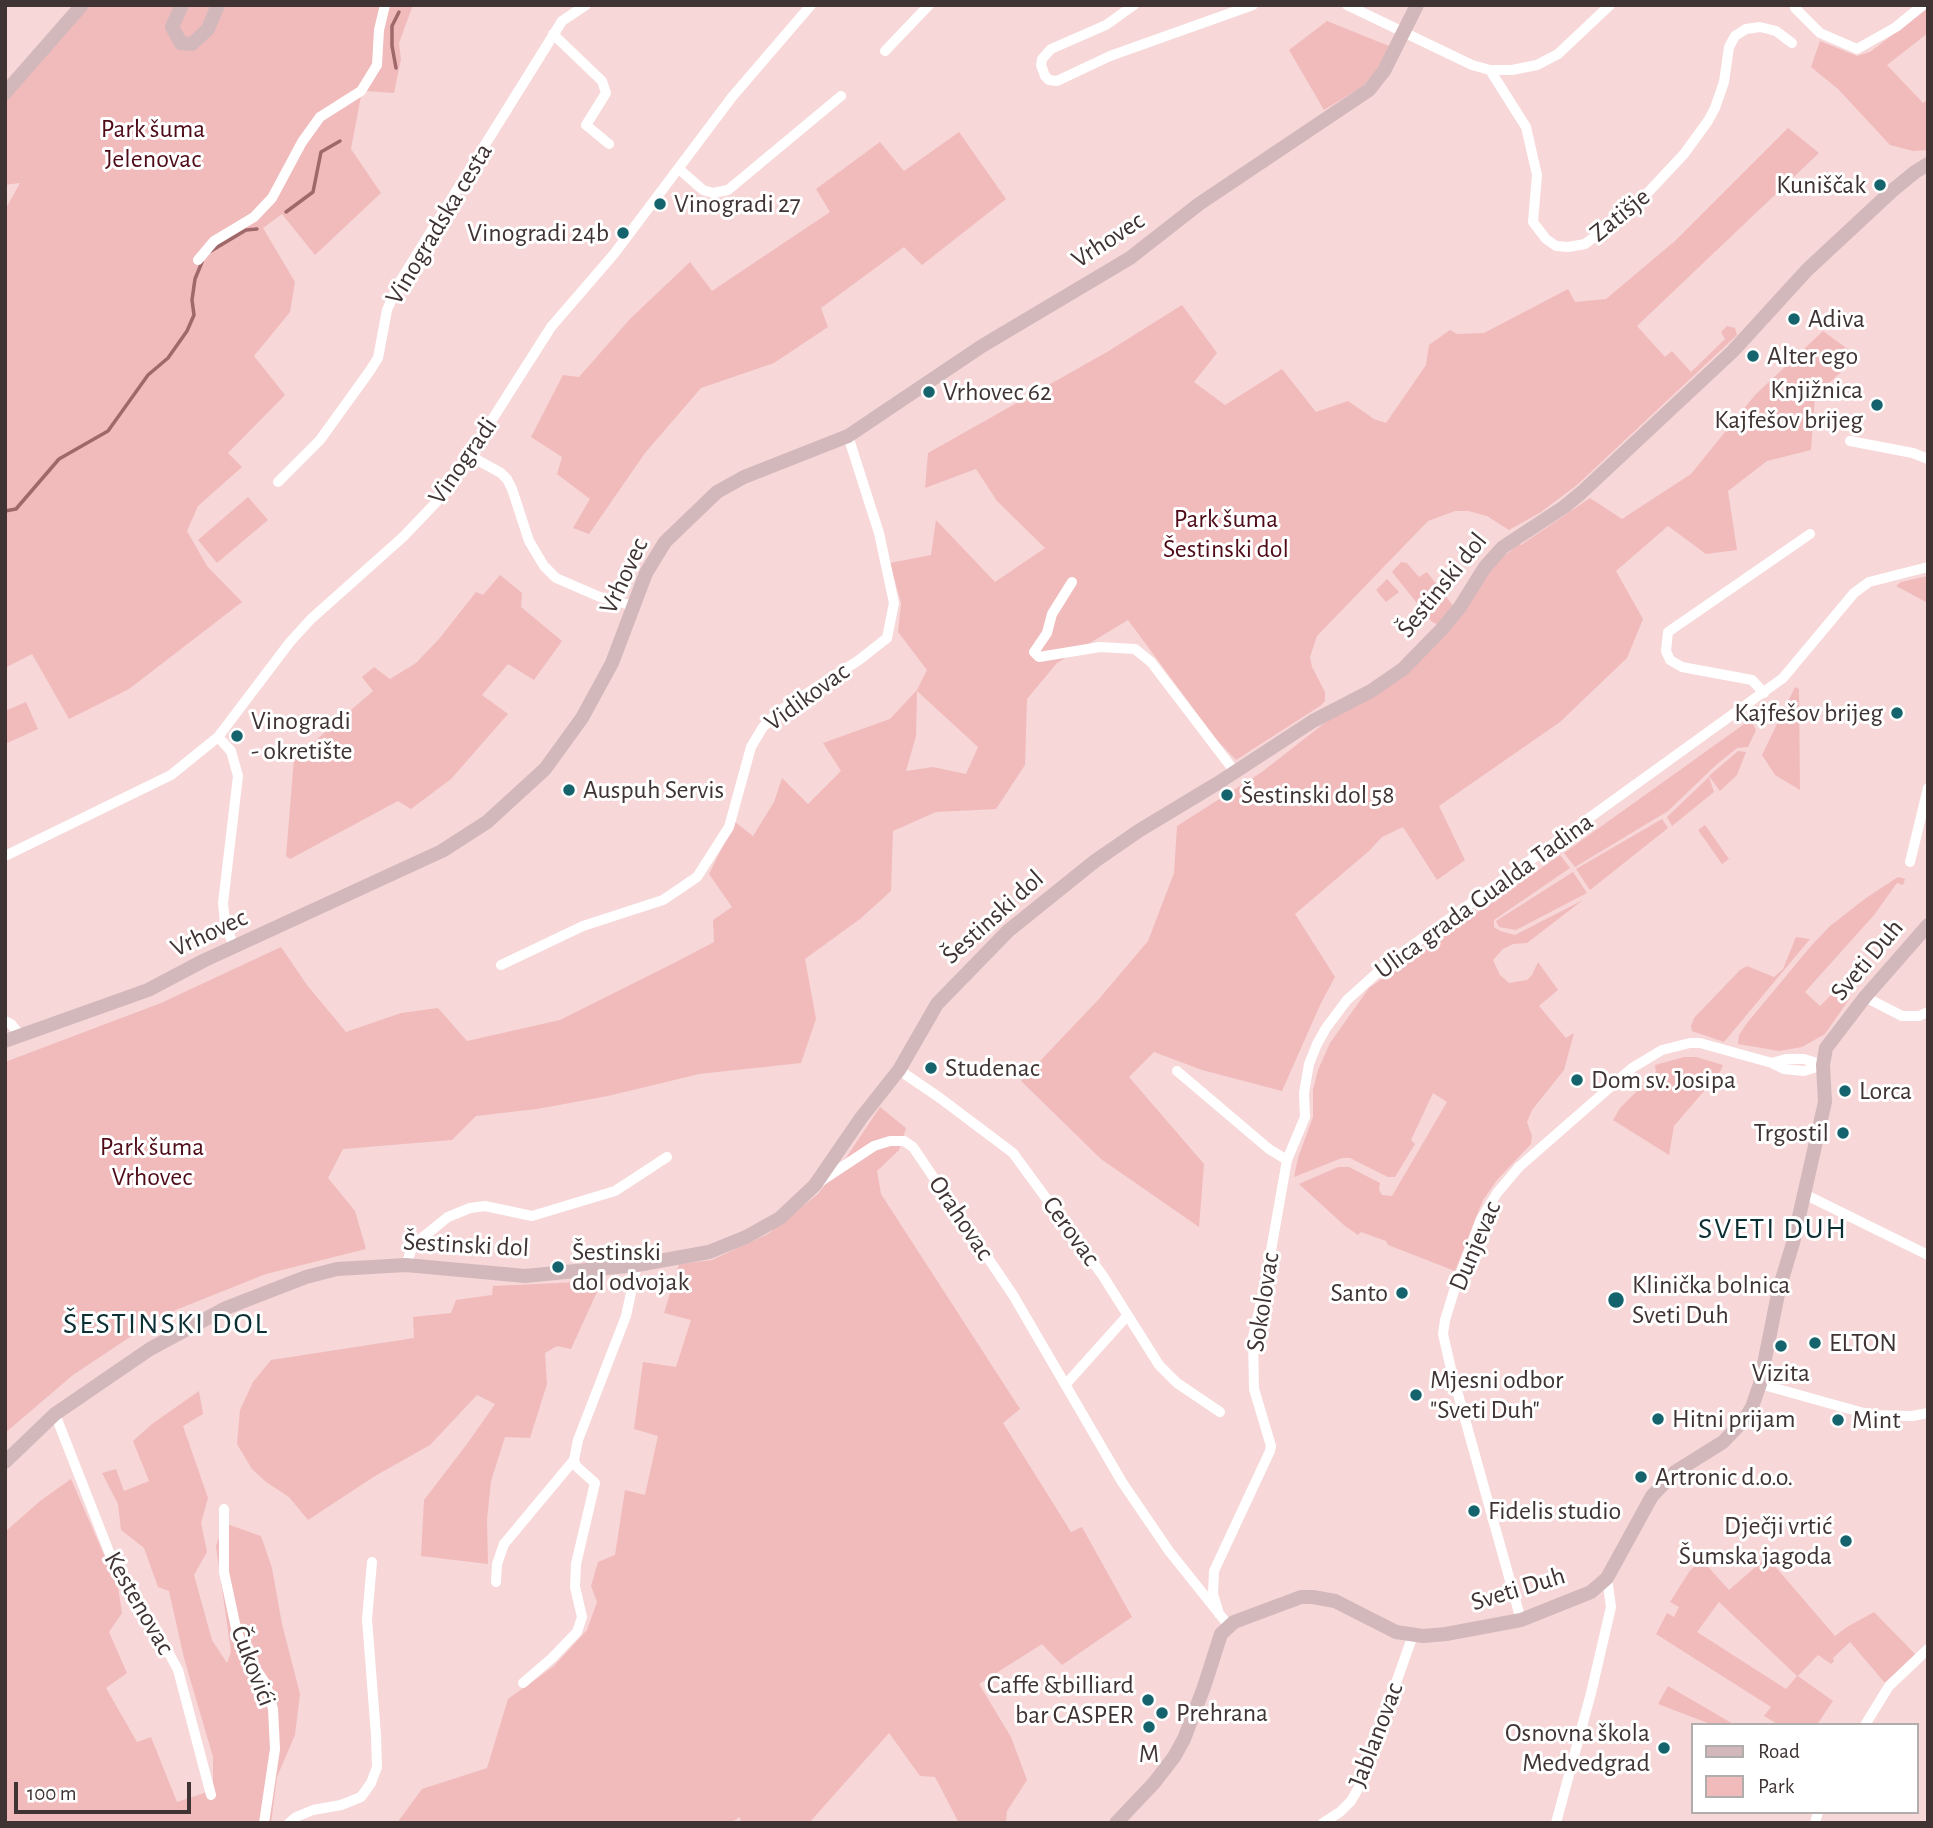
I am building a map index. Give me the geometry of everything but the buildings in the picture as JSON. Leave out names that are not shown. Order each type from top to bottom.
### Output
[{"type":"street","points":[[5,93],[82,5]]},
{"type":"street","points":[[182,5],[172,27],[181,43],[192,44],[208,29],[218,5]]},
{"type":"street","points":[[198,260],[214,241],[254,217],[272,198],[302,142],[320,117],[361,91],[377,65],[379,30],[386,5]]},
{"type":"street","name":"Vinogradska cesta","points":[[278,482],[320,440],[378,358],[387,310],[399,283],[562,21],[586,5]]},
{"type":"street","name":"Vinogradi","points":[[5,856],[171,775],[219,737],[290,642],[311,619],[411,528],[446,492],[551,327],[614,254],[732,97],[811,5]]},
{"type":"street","points":[[885,51],[929,5]]},
{"type":"street","points":[[1134,5],[1106,25],[1051,49],[1042,59],[1045,76],[1049,80],[1057,81],[1110,56],[1253,5]]},
{"type":"street","points":[[1347,5],[1472,65],[1490,70],[1529,67],[1547,61],[1568,47],[1610,5]]},
{"type":"street","name":"Vrhovec","points":[[5,1041],[148,989],[420,862],[488,822],[545,769],[582,718],[612,663],[646,573],[665,542],[717,492],[744,477],[848,436],[982,345],[1130,258],[1199,204],[1369,90],[1384,71],[1417,5]]},
{"type":"street","points":[[1795,8],[1820,33],[1857,49],[1896,27],[1923,5]]},
{"type":"street","name":"Zatišje","points":[[1490,70],[1519,114],[1529,139],[1537,175],[1533,222],[1546,240],[1556,246],[1568,247],[1585,244],[1613,223],[1646,195],[1684,154],[1709,121],[1715,108],[1724,82],[1729,47],[1735,36],[1746,29],[1760,27],[1776,31],[1793,43]]},
{"type":"street","points":[[554,34],[602,81],[606,93],[586,125],[609,144]]},
{"type":"street","points":[[679,169],[703,190],[713,194],[728,190],[841,96]]},
{"type":"street","name":"Šestinski dol","points":[[5,1462],[55,1414],[150,1349],[197,1322],[244,1300],[306,1277],[337,1269],[406,1265],[525,1276],[637,1265],[689,1257],[727,1246],[780,1218],[815,1185],[861,1118],[899,1070],[937,1004],[1008,931],[1095,861],[1313,721],[1384,683],[1403,669],[1442,629],[1503,547],[1581,493],[1733,351],[1807,270],[1909,177],[1928,164]]},
{"type":"street","name":"Vidikovac","points":[[501,965],[583,926],[663,900],[697,877],[729,827],[751,747],[763,727],[778,712],[887,639],[894,603],[879,533],[848,436]]},
{"type":"street","points":[[1850,441],[1913,453],[1928,459]]},
{"type":"street","points":[[470,456],[501,473],[507,480],[529,541],[544,566],[556,578],[600,597],[634,606]]},
{"type":"street","points":[[1764,693],[1752,680],[1682,667],[1670,660],[1666,650],[1668,632],[1810,534]]},
{"type":"street","name":"Ulica grada Gualda Tadina","points":[[1287,1160],[1305,1117],[1304,1093],[1317,1044],[1347,1000],[1388,963],[1783,678],[1801,660],[1854,593],[1869,582],[1928,567]]},
{"type":"street","points":[[1072,582],[1052,614],[1047,633],[1034,652],[1039,657],[1100,647],[1135,649],[1152,662],[1235,772]]},
{"type":"street","points":[[219,737],[231,751],[238,776],[223,903],[225,923],[234,947]]},
{"type":"street","points":[[1910,862],[1928,788]]},
{"type":"street","name":"Sveti Duh","points":[[1229,1626],[1292,1600],[1313,1597],[1335,1601],[1383,1627],[1413,1635],[1446,1634],[1521,1620],[1591,1592],[1607,1578],[1651,1496],[1675,1472],[1730,1435],[1752,1407],[1760,1384],[1779,1289],[1825,1102],[1823,1065],[1839,1045],[1844,1026],[1865,997],[1928,925]]},
{"type":"street","points":[[1865,997],[1902,1016],[1919,1016],[1928,1012]]},
{"type":"street","points":[[5,1021],[20,1035]]},
{"type":"street","name":"Dunjevac","points":[[1521,1620],[1443,1334],[1457,1283],[1481,1219],[1518,1167],[1632,1068],[1662,1050],[1700,1043],[1772,1063],[1784,1069],[1804,1070],[1823,1065]]},
{"type":"street","name":"Cerovac","points":[[899,1070],[1013,1153],[1103,1276],[1158,1365],[1177,1383],[1220,1412]]},
{"type":"street","points":[[1177,1071],[1269,1150],[1287,1160]]},
{"type":"street","name":"Orahovac","points":[[815,1185],[874,1146],[890,1141],[904,1142],[913,1147],[970,1229],[1066,1384],[1122,1482],[1169,1550],[1229,1626]]},
{"type":"street","points":[[406,1265],[413,1245],[448,1217],[470,1208],[485,1206],[532,1216],[614,1191],[667,1157]]},
{"type":"street","name":"Sokolovac","points":[[1219,1614],[1213,1594],[1214,1571],[1265,1464],[1270,1446],[1254,1388],[1253,1337],[1287,1160]]},
{"type":"street","points":[[1804,1194],[1928,1255]]},
{"type":"street","points":[[496,1582],[497,1564],[504,1544],[574,1460],[578,1440],[626,1316],[637,1265]]},
{"type":"street","points":[[1066,1384],[1127,1316]]},
{"type":"street","points":[[1760,1384],[1871,1415],[1912,1416],[1928,1413]]},
{"type":"street","name":"Kestenovac","points":[[55,1414],[113,1562],[158,1631],[178,1670],[211,1795]]},
{"type":"street","points":[[523,1684],[577,1632],[582,1616],[575,1587],[576,1564],[595,1483],[576,1466],[574,1460]]},
{"type":"street","name":"Čukovići","points":[[224,1509],[223,1572],[236,1628],[243,1650],[266,1684],[272,1709],[275,1749],[264,1823]]},
{"type":"street","points":[[289,1823],[313,1810],[341,1805],[361,1797],[371,1783],[377,1767],[367,1619],[372,1562]]},
{"type":"street","points":[[1556,1823],[1611,1607],[1607,1578]]},
{"type":"street","points":[[1116,1823],[1154,1783],[1179,1749],[1204,1687],[1215,1648],[1221,1634],[1229,1626]]},
{"type":"street","name":"Jablanovac","points":[[1323,1823],[1351,1801],[1359,1787],[1413,1635]]},
{"type":"street","points":[[1866,1723],[1889,1686],[1928,1649]]},
{"type":"green space","name":"Park šuma Jelenovac","points":[[91,5],[413,5],[399,43],[401,59],[394,93],[367,91],[361,96],[351,149],[381,193],[315,255],[282,214],[263,228],[295,282],[290,312],[254,356],[285,395],[228,453],[242,467],[198,506],[187,531],[207,566],[242,602],[129,689],[69,719],[32,654],[5,668],[5,210],[20,183],[5,185],[5,101],[25,73]]},
{"type":"green space","points":[[1928,8],[1928,33],[1887,65],[1923,103],[1928,99],[1928,150],[1913,151],[1890,145],[1838,89],[1811,67],[1820,41],[1857,56],[1870,52]]},
{"type":"green space","points":[[1327,21],[1389,46],[1377,70],[1362,87],[1324,110],[1289,50]]},
{"type":"green space","points":[[1788,128],[1819,153],[1637,326],[1665,357],[1672,351],[1691,372],[1725,339],[1721,332],[1727,326],[1735,328],[1737,335],[1577,485],[1541,512],[1509,530],[1487,516],[1468,511],[1455,511],[1428,521],[1317,636],[1310,657],[1312,667],[1325,692],[1325,701],[1320,706],[1236,760],[1216,739],[1128,620],[1057,663],[1027,699],[1025,765],[996,809],[936,812],[893,831],[891,891],[860,919],[805,959],[816,1019],[801,1063],[699,1074],[608,1096],[537,1109],[476,1116],[452,1140],[343,1149],[328,1178],[355,1211],[366,1249],[266,1274],[163,1315],[73,1375],[5,1433],[5,1062],[161,1003],[281,947],[307,985],[346,1032],[401,1013],[438,1008],[467,1041],[560,1020],[714,942],[713,920],[732,907],[709,874],[735,822],[753,836],[774,802],[782,778],[808,804],[841,771],[823,743],[890,719],[917,690],[927,670],[898,632],[901,603],[890,563],[931,555],[936,520],[995,582],[1045,548],[997,501],[976,469],[925,488],[928,453],[1107,352],[1182,305],[1217,353],[1194,382],[1225,405],[1282,369],[1316,412],[1348,401],[1374,419],[1386,423],[1426,365],[1429,345],[1450,330],[1457,334],[1484,333],[1568,289],[1575,302],[1606,299],[1675,241]],"holes":[[[917,691],[978,747],[966,774],[933,767],[906,771],[916,736]]]},
{"type":"green space","points":[[959,132],[1006,199],[922,265],[904,247],[821,308],[828,327],[774,363],[701,388],[645,453],[589,534],[573,528],[590,499],[557,474],[562,457],[531,437],[563,375],[579,377],[630,319],[690,262],[712,291],[830,212],[816,189],[880,142],[904,171]]},
{"type":"green space","points":[[1823,331],[1856,355],[1846,368],[1815,395],[1811,450],[1767,461],[1728,491],[1737,550],[1706,554],[1668,526],[1616,571],[1643,619],[1627,658],[1560,722],[1439,806],[1465,860],[1437,880],[1403,827],[1382,837],[1295,914],[1335,977],[1282,1091],[1202,1070],[1154,1052],[1129,1077],[1204,1164],[1199,1227],[1101,1159],[1021,1081],[1098,1000],[1148,941],[1174,873],[1177,826],[1262,772],[1336,714],[1370,697],[1480,584],[1497,562],[1519,544],[1590,498],[1622,519],[1691,474],[1755,395]]},
{"type":"green space","points":[[248,497],[268,520],[217,563],[198,540]]},
{"type":"green space","points":[[1401,562],[1407,563],[1419,577],[1427,572],[1454,607],[1439,625],[1432,622],[1392,572]]},
{"type":"green space","points":[[500,575],[522,593],[521,607],[562,641],[534,680],[508,664],[482,695],[508,714],[451,779],[411,809],[398,801],[290,859],[286,856],[294,759],[373,691],[362,677],[374,667],[390,679],[416,663],[476,592],[483,595]]},
{"type":"green space","points":[[1928,576],[1928,603],[1896,586],[1901,582]]},
{"type":"green space","points":[[1387,579],[1399,592],[1386,602],[1376,590]]},
{"type":"green space","points":[[1795,687],[1799,689],[1800,790],[1775,775],[1762,755]]},
{"type":"green space","points":[[26,702],[38,729],[5,744],[5,711]]},
{"type":"green space","points":[[1747,722],[1753,724],[1756,730],[1748,747],[1737,748],[1668,811],[1575,867],[1564,853]]},
{"type":"green space","points":[[1738,751],[1746,752],[1737,775],[1720,791],[1709,776]]},
{"type":"green space","points":[[1709,777],[1714,792],[1672,826],[1667,817]]},
{"type":"green space","points":[[1662,819],[1668,828],[1590,890],[1576,869]]},
{"type":"green space","points":[[1705,825],[1729,859],[1722,864],[1698,830]]},
{"type":"green space","points":[[1560,855],[1570,868],[1494,920],[1494,927],[1515,935],[1583,900],[1527,943],[1513,944],[1503,949],[1493,960],[1500,975],[1509,983],[1527,980],[1538,962],[1558,990],[1539,1006],[1566,1038],[1574,1033],[1564,1070],[1532,1110],[1527,1122],[1532,1136],[1531,1144],[1497,1180],[1483,1200],[1455,1271],[1388,1245],[1386,1241],[1361,1232],[1358,1235],[1299,1184],[1338,1167],[1349,1167],[1380,1183],[1379,1190],[1382,1195],[1392,1196],[1447,1102],[1433,1093],[1411,1140],[1415,1144],[1395,1177],[1388,1177],[1350,1158],[1342,1158],[1294,1177],[1313,1117],[1313,1090],[1318,1070],[1330,1043],[1369,988]]},
{"type":"green space","points":[[1573,872],[1587,893],[1516,930],[1499,927],[1496,921]]},
{"type":"green space","points":[[1898,877],[1905,879],[1903,885],[1897,883],[1874,915],[1805,992],[1820,1006],[1832,994],[1842,989],[1850,998],[1825,1034],[1802,1047],[1779,1051],[1738,1044],[1739,1035],[1747,1023],[1830,926]]},
{"type":"green space","points":[[1796,937],[1810,939],[1724,1042],[1692,1031],[1694,1018],[1740,970],[1747,966],[1774,977],[1783,969]]},
{"type":"green space","points":[[1684,1057],[1696,1057],[1723,1065],[1717,1079],[1711,1077],[1704,1091],[1674,1126],[1669,1155],[1613,1120],[1620,1108],[1656,1072],[1655,1065]]},
{"type":"green space","points":[[880,1107],[906,1128],[899,1150],[877,1171],[881,1194],[1020,1409],[1003,1423],[1071,1532],[1082,1527],[1132,1617],[1062,1665],[1042,1644],[979,1684],[1011,1737],[1027,1780],[1007,1811],[1006,1823],[959,1823],[935,1777],[920,1776],[889,1733],[809,1823],[741,1823],[740,1817],[730,1823],[397,1823],[422,1789],[487,1768],[508,1699],[554,1666],[587,1630],[597,1602],[591,1586],[598,1562],[615,1555],[625,1490],[645,1495],[658,1436],[634,1429],[643,1362],[676,1367],[691,1320],[664,1313],[679,1264],[712,1260],[768,1234],[818,1194]]},
{"type":"green space","points":[[602,1281],[571,1349],[557,1346],[545,1353],[547,1384],[530,1438],[505,1437],[491,1481],[487,1520],[488,1564],[421,1556],[424,1500],[495,1404],[477,1395],[430,1445],[375,1476],[308,1520],[289,1497],[252,1469],[237,1444],[240,1410],[253,1382],[271,1360],[414,1338],[413,1317],[451,1313],[456,1300],[492,1295],[493,1286]]},
{"type":"green space","points":[[199,1391],[203,1414],[183,1426],[208,1498],[201,1523],[207,1552],[194,1575],[212,1640],[227,1663],[231,1652],[216,1546],[224,1523],[261,1536],[272,1568],[282,1624],[300,1694],[295,1735],[277,1777],[271,1823],[5,1823],[5,1532],[40,1501],[71,1479],[118,1587],[122,1613],[109,1632],[127,1673],[106,1688],[137,1742],[151,1737],[177,1802],[213,1790],[213,1757],[184,1658],[169,1591],[158,1587],[144,1548],[121,1530],[118,1504],[102,1473],[116,1469],[124,1491],[149,1481],[133,1441]]},
{"type":"green space","points":[[1767,1557],[1835,1636],[1874,1612],[1916,1655],[1885,1683],[1850,1642],[1833,1658],[1831,1664],[1818,1655],[1798,1676],[1833,1701],[1818,1723],[1776,1723],[1764,1716],[1771,1707],[1656,1634],[1667,1613],[1674,1617],[1679,1607],[1670,1602],[1689,1572],[1701,1559],[1729,1590]],"holes":[[[1719,1602],[1797,1676],[1786,1689],[1697,1632]]]},
{"type":"green space","points":[[1668,1686],[1732,1723],[1708,1723],[1658,1704]]},
{"type":"waterway","points":[[396,68],[392,26],[399,12]]},
{"type":"waterway","points":[[286,212],[313,192],[321,152],[340,141]]},
{"type":"waterway","points":[[211,251],[246,230],[257,229]]},
{"type":"waterway","points":[[5,511],[16,509],[59,459],[108,431],[148,375],[168,358],[187,331],[194,315],[192,300],[195,279],[202,262]]},
{"type":"place","name":"Kuniščak","points":[[1880,185]]},
{"type":"place","name":"Vinogradi 27","points":[[660,204]]},
{"type":"place","name":"Vinogradi 24b","points":[[623,233]]},
{"type":"place","name":"Adiva","points":[[1794,319]]},
{"type":"place","name":"Alter ego","points":[[1753,356]]},
{"type":"place","name":"Vrhovec 62","points":[[929,392]]},
{"type":"place","name":"Knjižnica Kajfešov brijeg","points":[[1877,405]]},
{"type":"place","name":"Kajfešov brijeg","points":[[1897,713]]},
{"type":"place","name":"Vinogradi - okretište","points":[[237,736]]},
{"type":"place","name":"Auspuh Servis","points":[[569,790]]},
{"type":"place","name":"Šestinski dol 58","points":[[1227,795]]},
{"type":"place","name":"Studenac","points":[[931,1068]]},
{"type":"place","name":"Dom sv. Josipa","points":[[1577,1080]]},
{"type":"place","name":"Lorca","points":[[1845,1091]]},
{"type":"place","name":"Trgostil","points":[[1843,1133]]},
{"type":"place","name":"Šestinski dol odvojak","points":[[558,1267]]},
{"type":"place","name":"Santo","points":[[1402,1293]]},
{"type":"place","name":"Klinička bolnica Sveti Duh","points":[[1616,1300]]},
{"type":"place","name":"ELTON","points":[[1815,1343]]},
{"type":"place","name":"Vizita","points":[[1781,1346]]},
{"type":"place","name":"Mjesni odbor \"Sveti Duh\"","points":[[1416,1395]]},
{"type":"place","name":"Hitni prijam","points":[[1658,1419]]},
{"type":"place","name":"Mint","points":[[1838,1420]]},
{"type":"place","name":"Artronic d.o.o.","points":[[1641,1477]]},
{"type":"place","name":"Fidelis studio","points":[[1474,1511]]},
{"type":"place","name":"Dječji vrtić Šumska jagoda","points":[[1846,1541]]},
{"type":"place","name":"Caffe &billiard bar CASPER","points":[[1148,1700]]},
{"type":"place","name":"Prehrana","points":[[1162,1713]]},
{"type":"place","name":"M","points":[[1149,1727]]},
{"type":"place","name":"Osnovna škola Medvedgrad","points":[[1664,1748]]},
{"type":"district","name":"SVETI DUH","points":[[1773,1229]]},
{"type":"district","name":"ŠESTINSKI DOL","points":[[166,1324]]},
{"type":"park label","name":"Park šuma Šestinski dol","points":[[1226,534]]},
{"type":"park label","name":"Park šuma Vrhovec","points":[[152,1162]]}]
